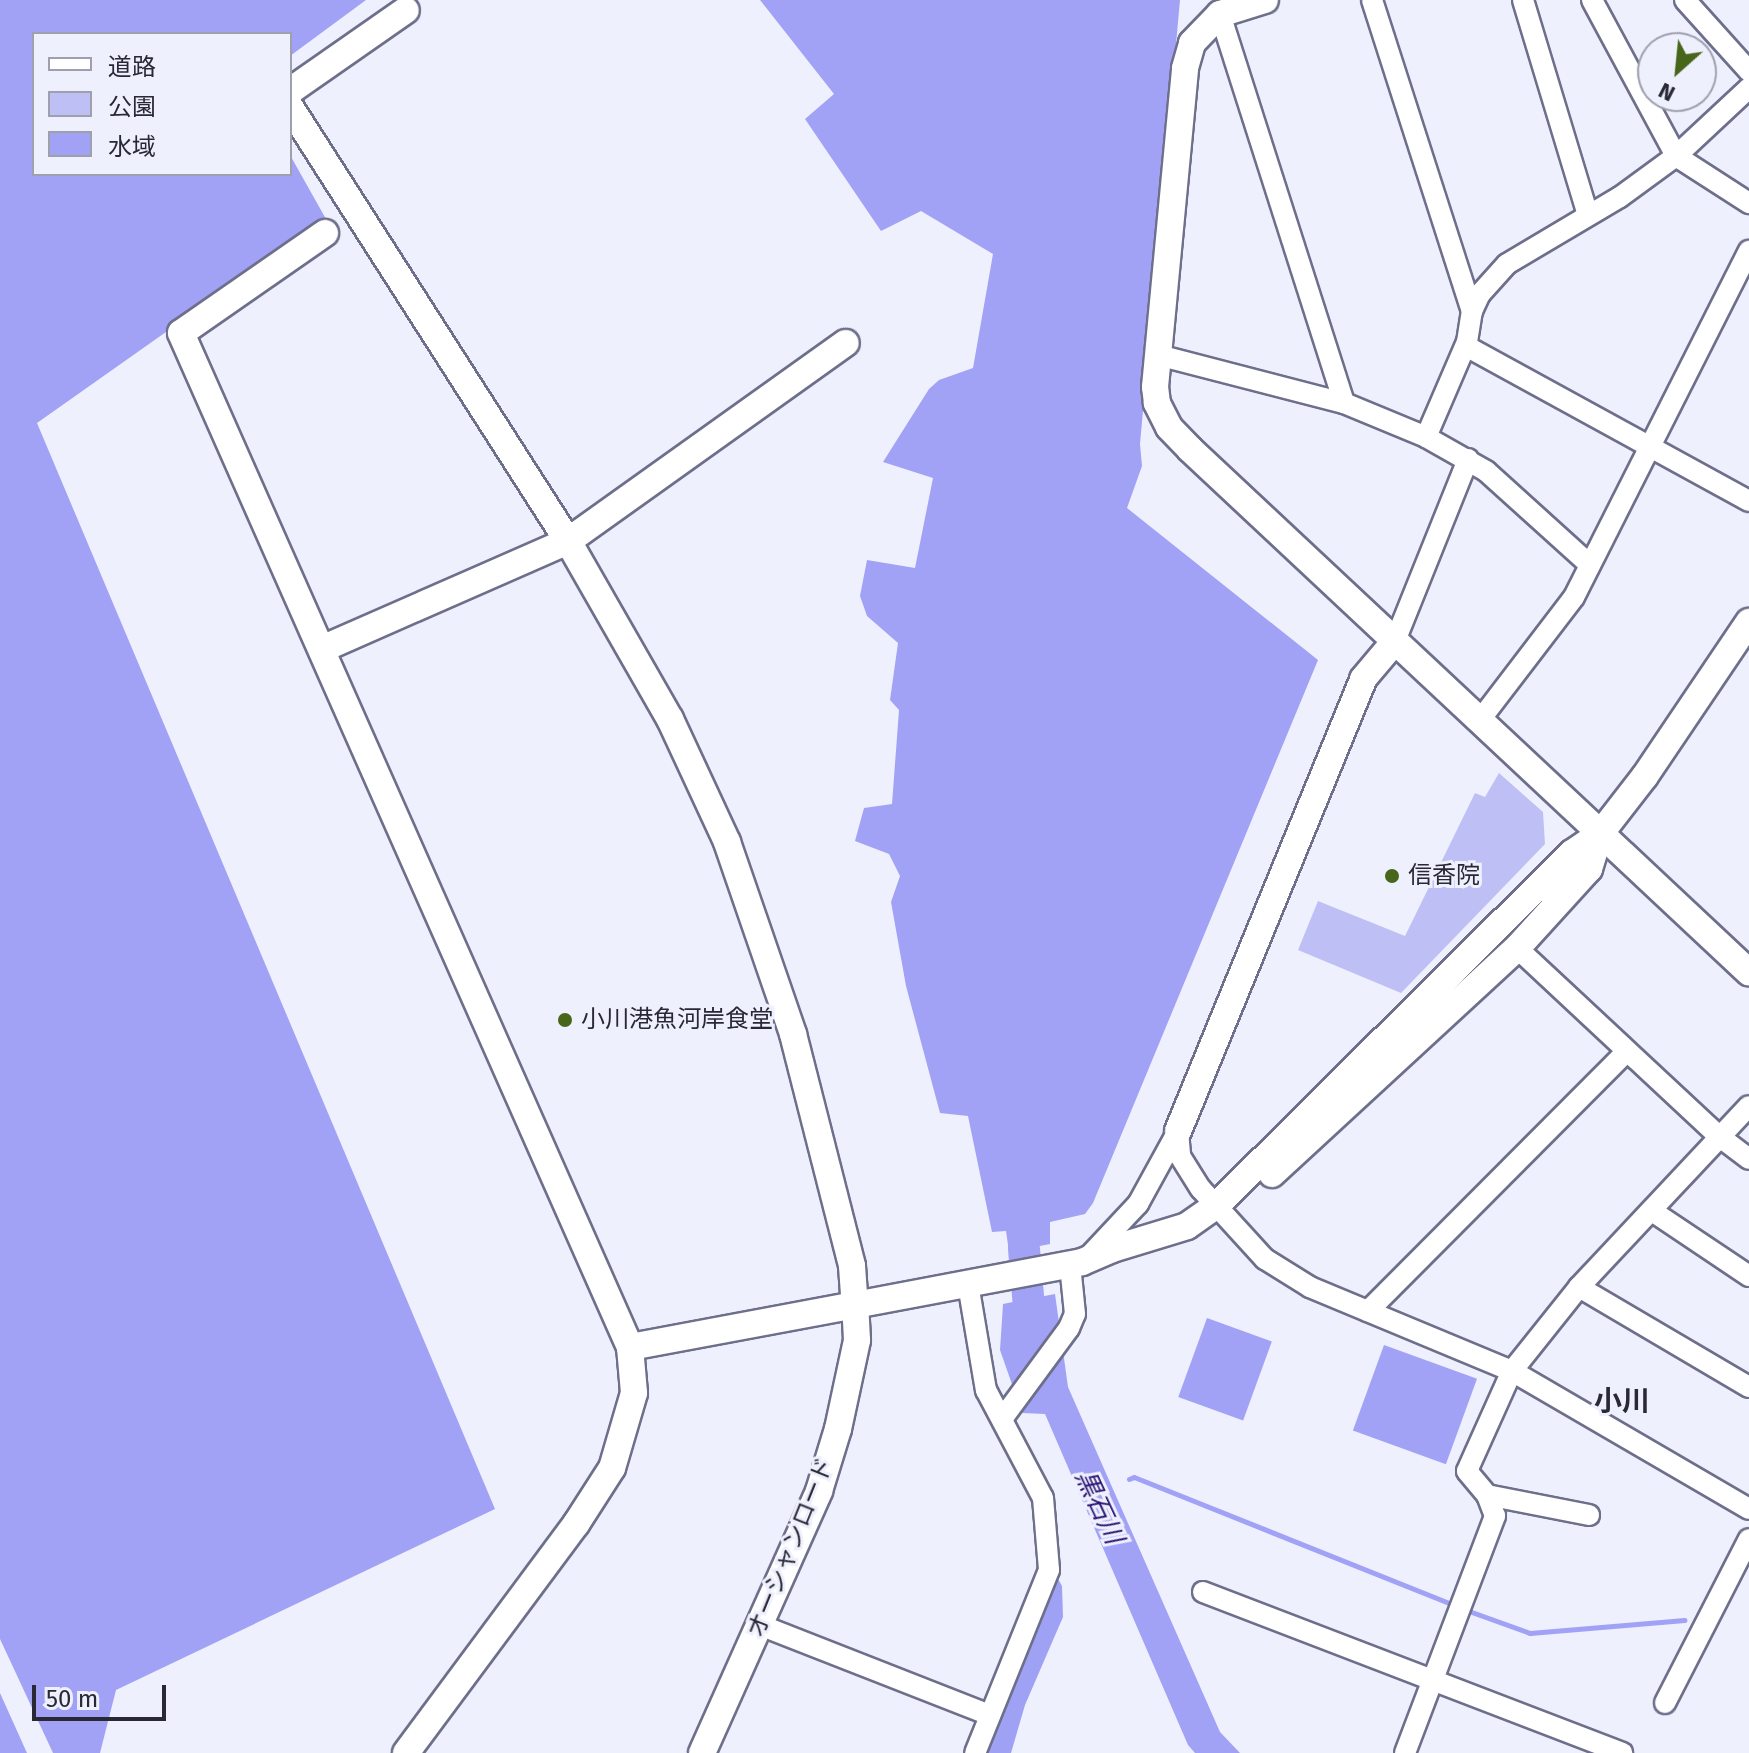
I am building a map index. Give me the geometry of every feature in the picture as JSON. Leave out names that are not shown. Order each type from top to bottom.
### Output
[{"type":"street","points":[[1265,0],[1220,14],[1192,43],[1185,68],[1158,355],[1157,403],[1169,427],[1749,972]]},
{"type":"street","points":[[1372,0],[1472,311]]},
{"type":"street","points":[[1523,0],[1588,215]]},
{"type":"street","points":[[1592,0],[1676,156],[1749,203]]},
{"type":"street","points":[[1685,0],[1749,71]]},
{"type":"street","points":[[292,90],[406,10]]},
{"type":"street","points":[[1220,14],[1344,403]]},
{"type":"street","points":[[1426,437],[1466,346],[1472,311],[1480,294],[1507,264],[1620,197],[1676,156],[1749,88]]},
{"type":"street","name":"オーシャンロード","points":[[292,110],[568,541],[670,719],[727,842],[797,1049],[852,1266],[857,1340],[823,1479],[706,1748]]},
{"type":"street","points":[[325,233],[181,333],[630,1347],[634,1393],[612,1468],[576,1524],[406,1753]]},
{"type":"street","points":[[1480,720],[1574,597],[1749,251]]},
{"type":"street","points":[[322,649],[568,541],[846,343]]},
{"type":"street","points":[[1466,346],[1749,501]]},
{"type":"street","points":[[1158,355],[1344,403],[1426,437],[1468,459],[1590,565]]},
{"type":"street","points":[[1070,1265],[1112,1235],[1138,1204],[1178,1131],[1363,679],[1395,641],[1468,459]]},
{"type":"street","points":[[630,1347],[1070,1265],[1120,1264],[1171,1249],[1199,1236],[1572,853],[1600,834],[1645,776],[1749,622]]},
{"type":"street","points":[[1220,1212],[1517,948],[1589,869],[1600,834]]},
{"type":"street","points":[[1517,948],[1720,1137],[1749,1159]]},
{"type":"street","points":[[1368,1311],[1627,1051]]},
{"type":"street","points":[[1405,1753],[1495,1516],[1487,1495],[1467,1471],[1512,1371],[1579,1287],[1749,1106]]},
{"type":"street","points":[[1178,1131],[1180,1156],[1220,1212],[1265,1259],[1310,1287],[1512,1371],[1749,1509]]},
{"type":"street","points":[[1652,1211],[1749,1276]]},
{"type":"street","points":[[1008,1411],[1069,1328],[1075,1314],[1070,1265]]},
{"type":"street","points":[[968,1284],[978,1358],[986,1390],[1008,1411],[1043,1498],[1049,1570],[975,1753]]},
{"type":"street","points":[[1579,1287],[1749,1387]]},
{"type":"street","points":[[1487,1495],[1589,1515]]},
{"type":"street","points":[[1665,1703],[1749,1539]]},
{"type":"street","points":[[1203,1592],[1432,1682],[1579,1747],[1622,1753]]},
{"type":"street","points":[[760,1625],[990,1715]]},
{"type":"green space","points":[[1499,773],[1543,812],[1545,844],[1401,993],[1298,950],[1318,901],[1405,936],[1475,793],[1485,797]]},
{"type":"shaded area","points":[[1053,1570],[1062,1586],[1063,1617],[1025,1705],[1011,1753],[979,1753]]},
{"type":"water","points":[[0,0],[366,0],[292,55],[292,32],[32,32],[32,176],[292,176],[292,159],[326,219],[37,423],[495,1509],[116,1690],[100,1753],[53,1753],[0,1639]]},
{"type":"water","points":[[760,0],[1180,0],[1140,444],[1142,466],[1127,508],[1318,660],[1093,1203],[1085,1214],[1050,1222],[1050,1244],[1009,1252],[1006,1231],[992,1232],[968,1116],[940,1113],[906,986],[891,902],[900,876],[889,854],[855,841],[864,808],[892,804],[899,710],[890,700],[898,643],[867,616],[860,596],[867,560],[915,568],[933,478],[883,462],[929,389],[939,380],[973,368],[993,254],[921,211],[881,231],[805,119],[834,94]]},
{"type":"water","points":[[1055,1294],[1068,1387],[1220,1732],[1240,1753],[1195,1753],[1188,1745],[1045,1414],[1022,1413],[1000,1350],[1003,1304]]},
{"type":"water","points":[[1207,1318],[1272,1342],[1243,1421],[1178,1397]]},
{"type":"water","points":[[1384,1345],[1477,1379],[1446,1464],[1353,1431]]},
{"type":"water","points":[[0,1693],[27,1753],[0,1753]]},
{"type":"waterway","name":"黒石川","points":[[1024,1249],[1032,1343]]},
{"type":"waterway","points":[[1129,1479],[1134,1477],[1457,1606]]},
{"type":"waterway","points":[[1466,1610],[1530,1633],[1684,1620]]},
{"type":"place","name":"信香院","points":[[1392,876]]},
{"type":"place","name":"小川港魚河岸食堂","points":[[565,1020]]},
{"type":"district","name":"小川","points":[[1622,1401]]}]
